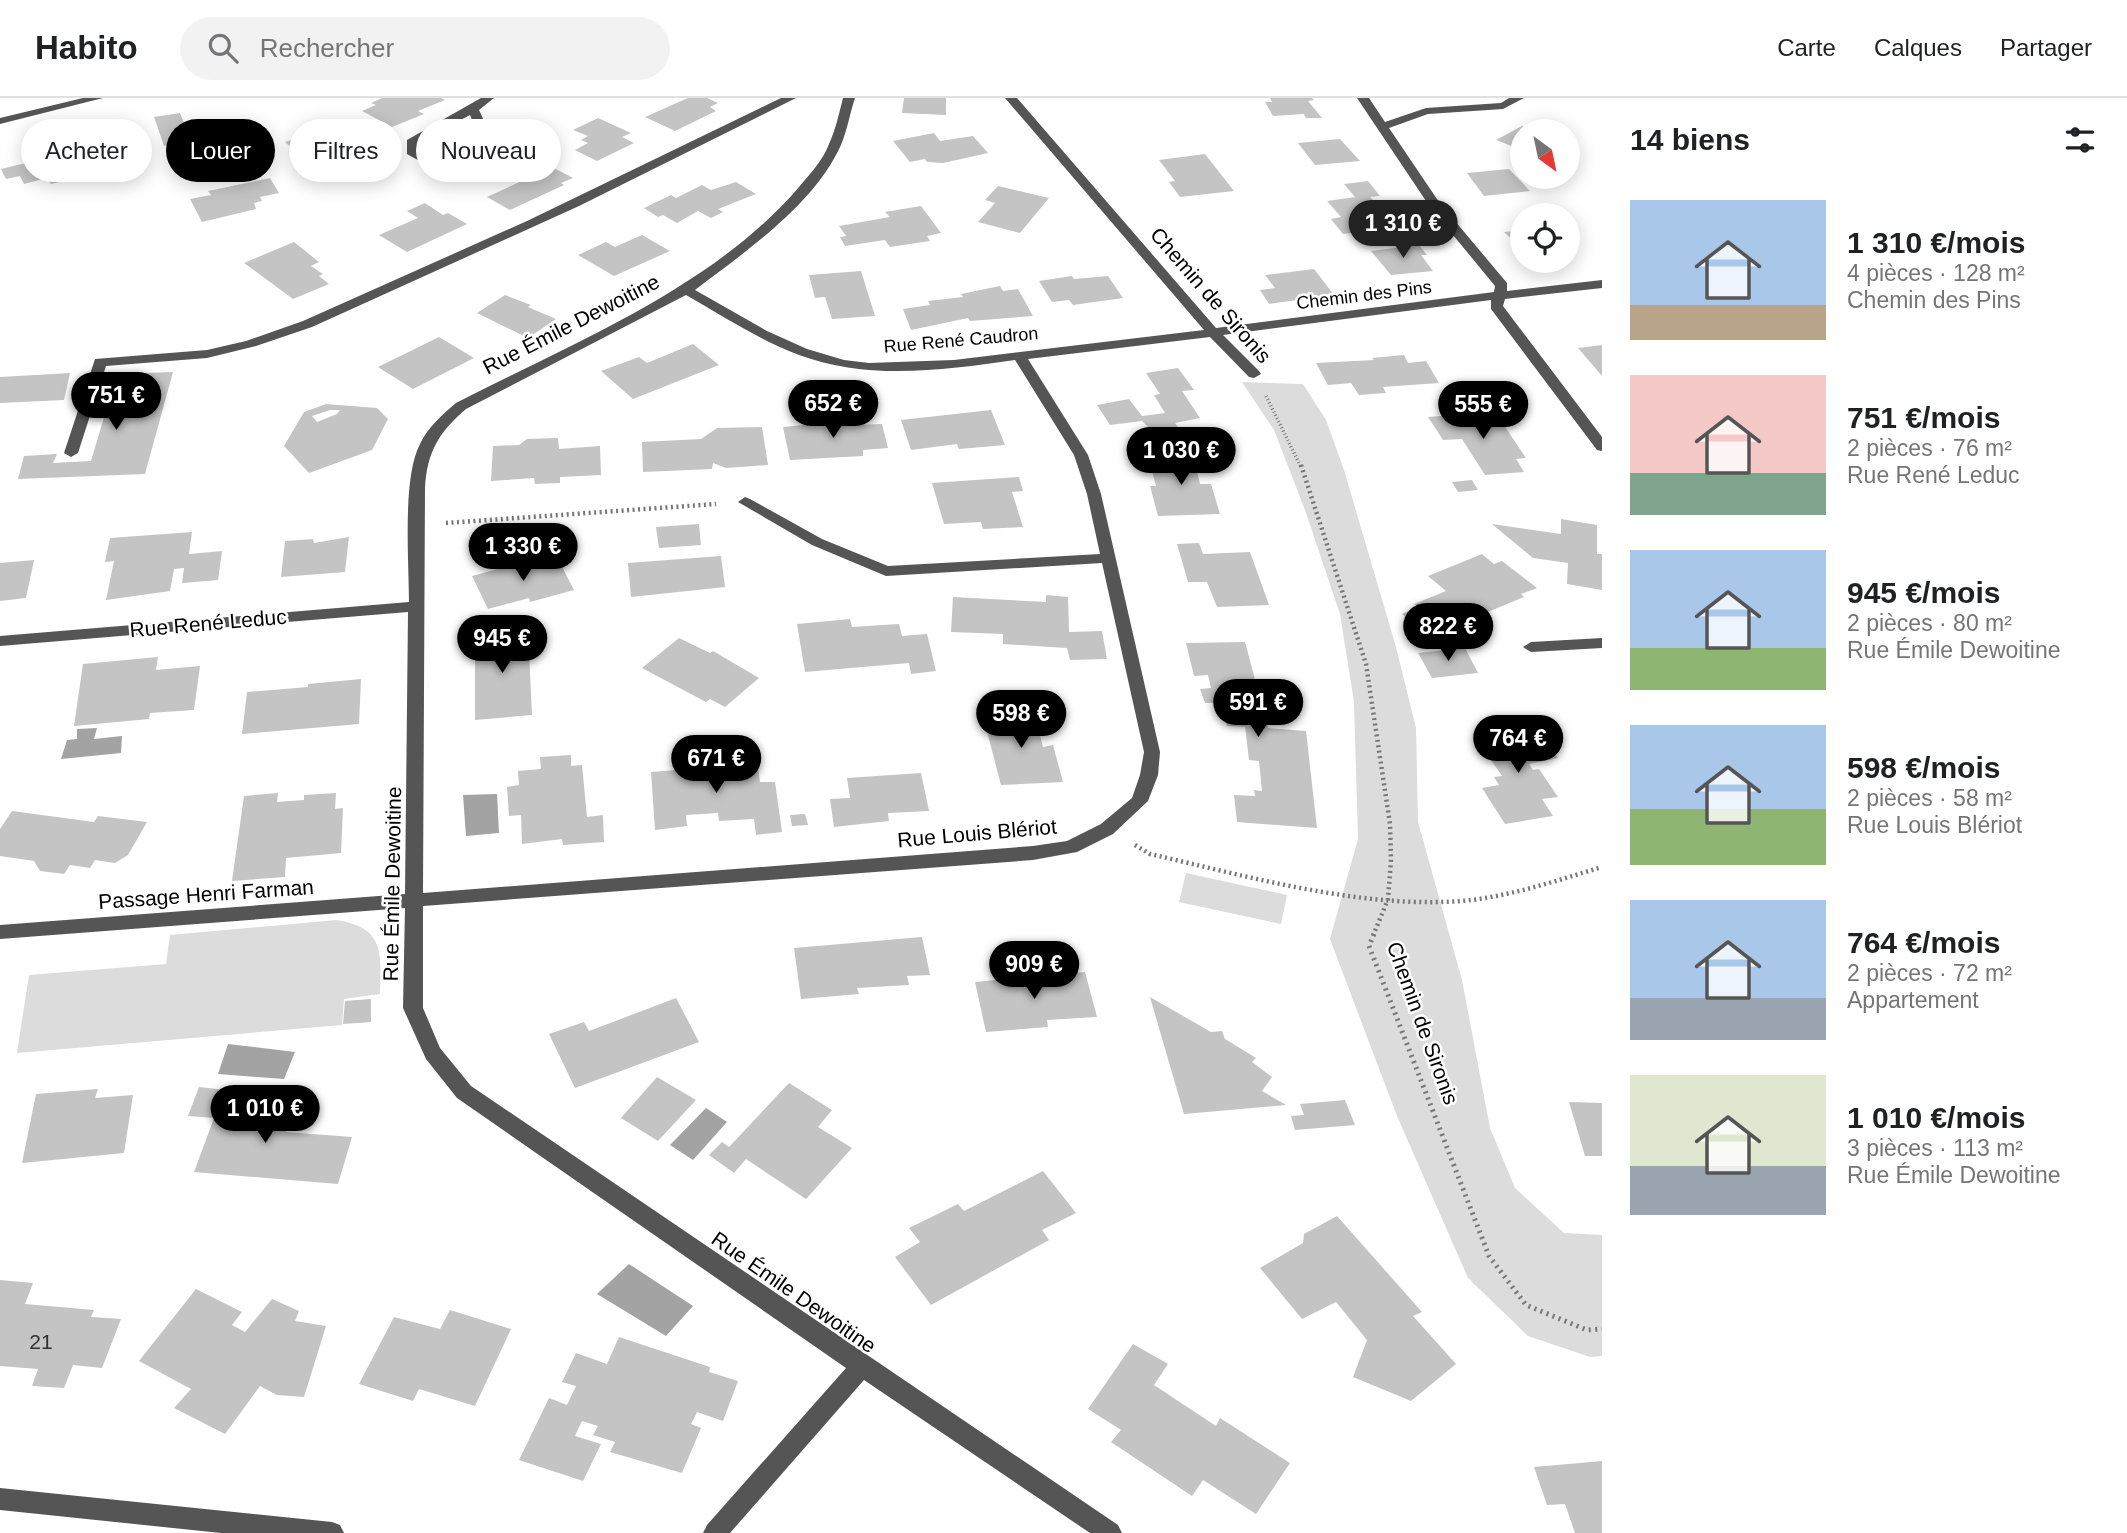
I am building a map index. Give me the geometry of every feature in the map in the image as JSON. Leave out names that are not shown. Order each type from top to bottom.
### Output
[{"type":"street","points":[[0,121],[97,98]]},
{"type":"street","points":[[474,111],[487,140],[485,150],[457,163],[443,165],[432,164],[411,151],[411,142],[423,132],[474,111],[488,98]]},
{"type":"street","points":[[71,453],[100,362],[182,358],[223,351],[288,331],[359,303],[473,251],[790,98]]},
{"type":"street","name":"Rue Émile Dewoitine","points":[[849,98],[835,145],[818,173],[794,201],[742,247],[686,290],[461,406],[443,420],[428,438],[419,461],[417,525],[413,1008],[424,1039],[438,1065],[464,1092],[1110,1533]]},
{"type":"street","name":"Chemin de Sironis","points":[[1011,98],[1230,352],[1254,374]]},
{"type":"street","points":[[1363,98],[1434,204],[1502,286],[1496,306],[1602,447]]},
{"type":"street","points":[[1382,127],[1426,111],[1503,106],[1518,98]]},
{"type":"street","name":"Chemin des Pins","points":[[1214,332],[1602,284]]},
{"type":"street","name":"Rue René Caudron","points":[[686,290],[789,346],[844,364],[876,367],[1019,355],[1214,332]]},
{"type":"street","name":"Rue Louis Blériot","points":[[415,901],[1033,853],[1071,847],[1107,829],[1139,802],[1149,775],[1152,752],[1094,494],[1081,455],[1019,355]]},
{"type":"street","points":[[745,502],[817,542],[886,571],[1107,558]]},
{"type":"street","name":"Rue René Leduc","points":[[0,641],[416,606]]},
{"type":"street","points":[[1531,647],[1602,643]]},
{"type":"street","name":"Passage Henri Farman","points":[[0,932],[415,901]]},
{"type":"street","points":[[715,1533],[862,1366]]},
{"type":"street","points":[[0,1499],[332,1533]]},
{"type":"path","name":"Chemin de Sironis","points":[[1254,374],[1299,460],[1366,664],[1390,824],[1388,899],[1369,946],[1489,1256],[1526,1305],[1587,1330],[1602,1329]]},
{"type":"path","points":[[417,525],[745,502]]},
{"type":"path","points":[[1107,829],[1150,854],[1283,884],[1365,898],[1452,901],[1520,891],[1602,867]]},
{"type":"shaded area","points":[[1242,382],[1303,384],[1326,420],[1344,470],[1396,647],[1416,728],[1418,822],[1462,980],[1490,1128],[1515,1188],[1564,1233],[1602,1235],[1602,1356],[1590,1357],[1528,1336],[1468,1278],[1397,1116],[1330,939],[1358,839],[1354,702],[1340,614],[1305,510],[1274,430]]},
{"type":"shaded area","points":[[97,728],[94,739],[122,736],[121,753],[61,759],[67,740],[77,739],[77,729]]},
{"type":"shaded area","points":[[497,794],[499,833],[466,836],[463,795]]},
{"type":"shaded area","points":[[1186,873],[1287,895],[1281,924],[1179,902]]},
{"type":"shaded area","points":[[337,920],[364,929],[372,936],[377,945],[380,966],[380,994],[344,999],[342,1025],[17,1053],[29,975],[166,964],[170,935]]},
{"type":"shaded area","points":[[228,1044],[295,1052],[284,1079],[218,1074]]},
{"type":"shaded area","points":[[706,1108],[727,1122],[693,1160],[670,1145]]},
{"type":"shaded area","points":[[629,1264],[693,1306],[666,1336],[597,1294]]},
{"type":"building","points":[[382,98],[445,100],[418,111],[424,114],[402,123],[402,119],[377,119],[362,111],[376,105],[371,103]]},
{"type":"building","points":[[688,98],[707,98],[718,103],[710,107],[716,111],[675,131],[645,117]]},
{"type":"building","points":[[904,98],[946,98],[946,115],[902,113]]},
{"type":"building","points":[[1270,98],[1312,98],[1314,100],[1308,101],[1322,118],[1306,118],[1304,114],[1273,116],[1265,102],[1272,102]]},
{"type":"building","points":[[180,113],[182,119],[166,119],[166,146],[164,146],[154,117]]},
{"type":"building","points":[[598,118],[631,133],[622,137],[634,143],[597,161],[575,150],[588,143],[581,140],[588,136],[573,130]]},
{"type":"building","points":[[1510,132],[1510,145],[1496,140]]},
{"type":"building","points":[[934,133],[940,141],[973,136],[988,153],[943,163],[927,162],[925,159],[910,162],[893,141]]},
{"type":"building","points":[[1340,139],[1360,161],[1315,165],[1298,143]]},
{"type":"building","points":[[1205,154],[1234,191],[1180,197],[1169,182],[1175,181],[1159,160]]},
{"type":"building","points":[[21,164],[21,178],[6,179],[1,169]]},
{"type":"building","points":[[1509,169],[1510,189],[1530,191],[1484,196],[1467,173]]},
{"type":"building","points":[[561,172],[573,178],[561,183],[564,185],[510,210],[487,197],[520,182],[561,182]]},
{"type":"building","points":[[1368,181],[1380,196],[1370,197],[1394,220],[1353,225],[1359,232],[1343,234],[1331,219],[1341,217],[1327,201],[1355,197],[1344,184]]},
{"type":"building","points":[[251,182],[272,182],[279,193],[260,197],[262,201],[254,203],[256,209],[202,222],[190,199],[211,195],[208,191]]},
{"type":"building","points":[[736,182],[756,194],[718,209],[723,212],[711,218],[698,211],[677,223],[663,215],[658,217],[644,208],[671,195],[676,198],[702,185],[711,190]]},
{"type":"building","points":[[998,186],[1049,198],[1020,233],[978,222],[995,203],[985,200]]},
{"type":"building","points":[[425,203],[443,215],[448,213],[467,224],[407,252],[379,235],[418,218],[407,211]]},
{"type":"building","points":[[921,206],[941,233],[927,236],[930,241],[890,247],[885,240],[845,246],[840,237],[846,236],[839,226],[890,217],[885,212]]},
{"type":"building","points":[[642,235],[670,251],[614,276],[578,255],[606,242],[615,247]]},
{"type":"building","points":[[294,242],[319,262],[311,266],[323,274],[319,276],[329,284],[293,299],[244,263]]},
{"type":"building","points":[[1419,245],[1427,255],[1421,255],[1433,271],[1391,275],[1371,251]]},
{"type":"building","points":[[1314,269],[1334,295],[1269,304],[1260,290],[1275,288],[1265,275]]},
{"type":"building","points":[[861,271],[875,316],[832,319],[825,297],[815,298],[809,275]]},
{"type":"building","points":[[1072,276],[1074,279],[1108,276],[1123,298],[1073,305],[1069,300],[1052,302],[1039,281]]},
{"type":"building","points":[[1000,286],[1003,291],[1018,289],[1033,316],[970,321],[968,318],[911,330],[903,309],[930,305],[928,301],[963,297],[961,294]]},
{"type":"building","points":[[505,295],[556,319],[528,338],[477,313]]},
{"type":"building","points":[[439,337],[474,358],[413,389],[378,367]]},
{"type":"building","points":[[693,344],[719,365],[633,399],[601,371],[639,357],[647,363]]},
{"type":"building","points":[[1602,345],[1602,376],[1578,348]]},
{"type":"building","points":[[1404,355],[1408,363],[1426,361],[1439,383],[1383,387],[1386,393],[1359,395],[1351,383],[1328,385],[1316,363],[1374,360],[1372,358]]},
{"type":"building","points":[[1178,368],[1194,390],[1182,391],[1200,418],[1175,423],[1183,433],[1158,437],[1142,421],[1110,425],[1097,405],[1129,399],[1142,416],[1165,413],[1154,395],[1160,394],[1146,373]]},
{"type":"building","points":[[173,372],[145,474],[18,479],[24,456],[57,454],[53,463],[91,461],[117,374]]},
{"type":"building","points":[[70,373],[64,400],[0,403],[0,377]]},
{"type":"building","points":[[326,404],[377,408],[388,419],[372,450],[309,473],[284,446],[304,412]],"holes":[[[340,410],[337,414],[317,422],[312,416]]]},
{"type":"building","points":[[991,410],[1005,445],[959,449],[957,444],[911,450],[901,420]]},
{"type":"building","points":[[1495,412],[1526,458],[1516,459],[1524,472],[1485,475],[1462,439],[1443,440],[1428,417]]},
{"type":"building","points":[[839,420],[840,423],[857,422],[858,425],[882,424],[888,448],[863,450],[863,456],[790,460],[783,427],[804,425],[803,422]]},
{"type":"building","points":[[762,427],[768,465],[726,468],[713,463],[712,469],[643,472],[642,442],[701,439],[717,428]]},
{"type":"building","points":[[558,438],[559,449],[600,446],[601,475],[560,477],[560,483],[535,484],[534,478],[491,481],[493,446],[519,445],[527,439]]},
{"type":"building","points":[[1192,451],[1200,484],[1211,484],[1220,514],[1158,516],[1150,486],[1156,486],[1150,464],[1165,464],[1161,452]]},
{"type":"building","points":[[1019,477],[1023,491],[1012,492],[1023,527],[983,529],[981,522],[944,524],[932,483]]},
{"type":"building","points":[[1472,480],[1478,490],[1458,492],[1452,482]]},
{"type":"building","points":[[1561,519],[1597,525],[1597,554],[1602,554],[1602,590],[1567,584],[1568,563],[1533,558],[1492,524],[1561,534]]},
{"type":"building","points":[[699,524],[701,545],[659,548],[656,527]]},
{"type":"building","points":[[192,532],[189,554],[222,551],[218,580],[182,583],[184,568],[174,569],[170,591],[106,600],[114,561],[105,562],[110,538]]},
{"type":"building","points":[[349,537],[345,572],[281,577],[285,541],[313,539],[314,543]]},
{"type":"building","points":[[1199,543],[1203,554],[1250,552],[1269,605],[1217,607],[1207,582],[1188,582],[1177,544]]},
{"type":"building","points":[[1482,554],[1494,564],[1502,561],[1537,588],[1521,594],[1524,597],[1478,616],[1483,620],[1434,640],[1402,614],[1418,607],[1414,604],[1446,591],[1428,576]]},
{"type":"building","points":[[721,556],[725,587],[631,597],[628,563]]},
{"type":"building","points":[[557,557],[574,590],[530,602],[529,598],[488,609],[472,576],[513,565],[515,568]]},
{"type":"building","points":[[34,560],[26,598],[0,601],[0,563]]},
{"type":"building","points":[[1046,595],[1068,597],[1069,632],[1102,631],[1107,659],[1070,660],[1067,648],[1003,644],[1003,634],[951,632],[953,597],[1046,602]]},
{"type":"building","points":[[850,619],[852,627],[899,624],[902,636],[927,634],[936,671],[911,674],[909,663],[805,672],[797,624]]},
{"type":"building","points":[[522,628],[523,651],[529,651],[532,715],[475,720],[475,631]]},
{"type":"building","points":[[679,638],[710,653],[713,651],[759,678],[725,707],[710,699],[706,702],[642,668]]},
{"type":"building","points":[[1245,642],[1268,728],[1306,731],[1317,828],[1237,822],[1234,795],[1255,796],[1254,790],[1262,791],[1259,761],[1249,760],[1245,727],[1227,726],[1220,703],[1205,703],[1200,689],[1211,688],[1208,675],[1194,676],[1186,643]]},
{"type":"building","points":[[1465,648],[1478,673],[1432,678],[1418,653]]},
{"type":"building","points":[[158,657],[156,670],[200,666],[194,710],[150,713],[149,719],[74,726],[83,664]]},
{"type":"building","points":[[361,679],[359,724],[242,734],[247,692]]},
{"type":"building","points":[[1034,712],[1043,747],[1053,745],[1063,782],[1001,785],[983,716]]},
{"type":"building","points":[[1519,728],[1528,740],[1544,738],[1558,758],[1529,764],[1533,770],[1539,769],[1558,797],[1542,799],[1553,816],[1505,824],[1482,788],[1499,785],[1494,777],[1502,776],[1474,735]]},
{"type":"building","points":[[571,755],[571,766],[582,765],[587,817],[603,815],[604,842],[563,845],[562,839],[522,844],[521,815],[509,816],[507,787],[519,785],[518,771],[541,769],[540,757]]},
{"type":"building","points":[[757,757],[760,782],[775,782],[782,832],[756,835],[754,819],[719,821],[718,813],[686,815],[687,826],[655,830],[651,772],[714,767],[713,760]]},
{"type":"building","points":[[921,773],[929,811],[888,813],[889,821],[834,827],[830,799],[850,798],[847,778]]},
{"type":"building","points":[[278,793],[277,802],[304,800],[304,795],[336,793],[335,809],[343,808],[341,853],[286,858],[285,877],[232,881],[244,796]]},
{"type":"building","points":[[12,811],[94,822],[98,816],[147,822],[128,855],[115,863],[95,860],[90,868],[70,865],[64,874],[40,871],[34,861],[0,856],[0,829]]},
{"type":"building","points":[[805,814],[808,825],[792,826],[790,815]]},
{"type":"building","points":[[922,937],[930,975],[907,976],[909,985],[857,988],[859,994],[801,999],[794,948]]},
{"type":"building","points":[[1085,972],[1097,1017],[1047,1020],[1048,1027],[986,1032],[975,982]]},
{"type":"building","points":[[1150,997],[1211,1032],[1222,1031],[1225,1039],[1256,1058],[1252,1062],[1272,1077],[1262,1091],[1286,1105],[1184,1114]]},
{"type":"building","points":[[676,998],[699,1042],[575,1088],[549,1034],[584,1022],[589,1031]]},
{"type":"building","points":[[371,999],[371,1022],[343,1024],[345,1001]]},
{"type":"building","points":[[657,1077],[696,1100],[658,1141],[621,1118]]},
{"type":"building","points":[[789,1083],[832,1110],[818,1127],[852,1148],[806,1199],[746,1159],[734,1173],[709,1155],[722,1142],[729,1147]]},
{"type":"building","points":[[199,1087],[226,1090],[219,1109],[291,1115],[286,1132],[352,1137],[338,1184],[194,1172],[214,1118],[188,1116]]},
{"type":"building","points":[[98,1089],[95,1098],[133,1095],[124,1153],[22,1163],[36,1094]]},
{"type":"building","points":[[1345,1100],[1355,1125],[1295,1130],[1291,1116],[1304,1115],[1300,1104]]},
{"type":"building","points":[[1569,1102],[1602,1103],[1602,1156],[1585,1156]]},
{"type":"building","points":[[1043,1171],[1076,1213],[1042,1230],[1049,1240],[931,1305],[895,1257],[920,1242],[909,1228],[958,1204],[964,1211]]},
{"type":"building","points":[[1337,1216],[1422,1312],[1413,1316],[1456,1364],[1411,1401],[1353,1377],[1367,1340],[1336,1302],[1302,1319],[1260,1268],[1303,1243],[1304,1234]]},
{"type":"building","points":[[0,1280],[33,1283],[25,1304],[94,1310],[91,1317],[121,1319],[102,1368],[73,1365],[64,1388],[32,1386],[38,1369],[0,1366]]},
{"type":"building","points":[[196,1289],[242,1312],[232,1325],[245,1332],[272,1299],[299,1311],[295,1321],[326,1326],[304,1397],[277,1395],[260,1386],[225,1434],[174,1408],[191,1389],[139,1361]]},
{"type":"building","points":[[450,1310],[511,1329],[475,1406],[419,1389],[413,1401],[359,1384],[394,1317],[440,1329]]},
{"type":"building","points":[[619,1337],[710,1367],[709,1372],[738,1381],[723,1421],[697,1412],[691,1424],[701,1428],[682,1473],[610,1452],[615,1442],[593,1435],[598,1426],[582,1421],[575,1436],[601,1444],[583,1481],[519,1460],[549,1398],[567,1405],[576,1386],[562,1382],[576,1353],[607,1364]]},
{"type":"building","points":[[1133,1344],[1168,1364],[1154,1385],[1216,1426],[1220,1418],[1290,1463],[1256,1514],[1203,1480],[1192,1496],[1111,1442],[1121,1430],[1088,1409]]},
{"type":"building","points":[[1602,1461],[1602,1533],[1575,1533],[1565,1504],[1547,1505],[1534,1467]]}]
